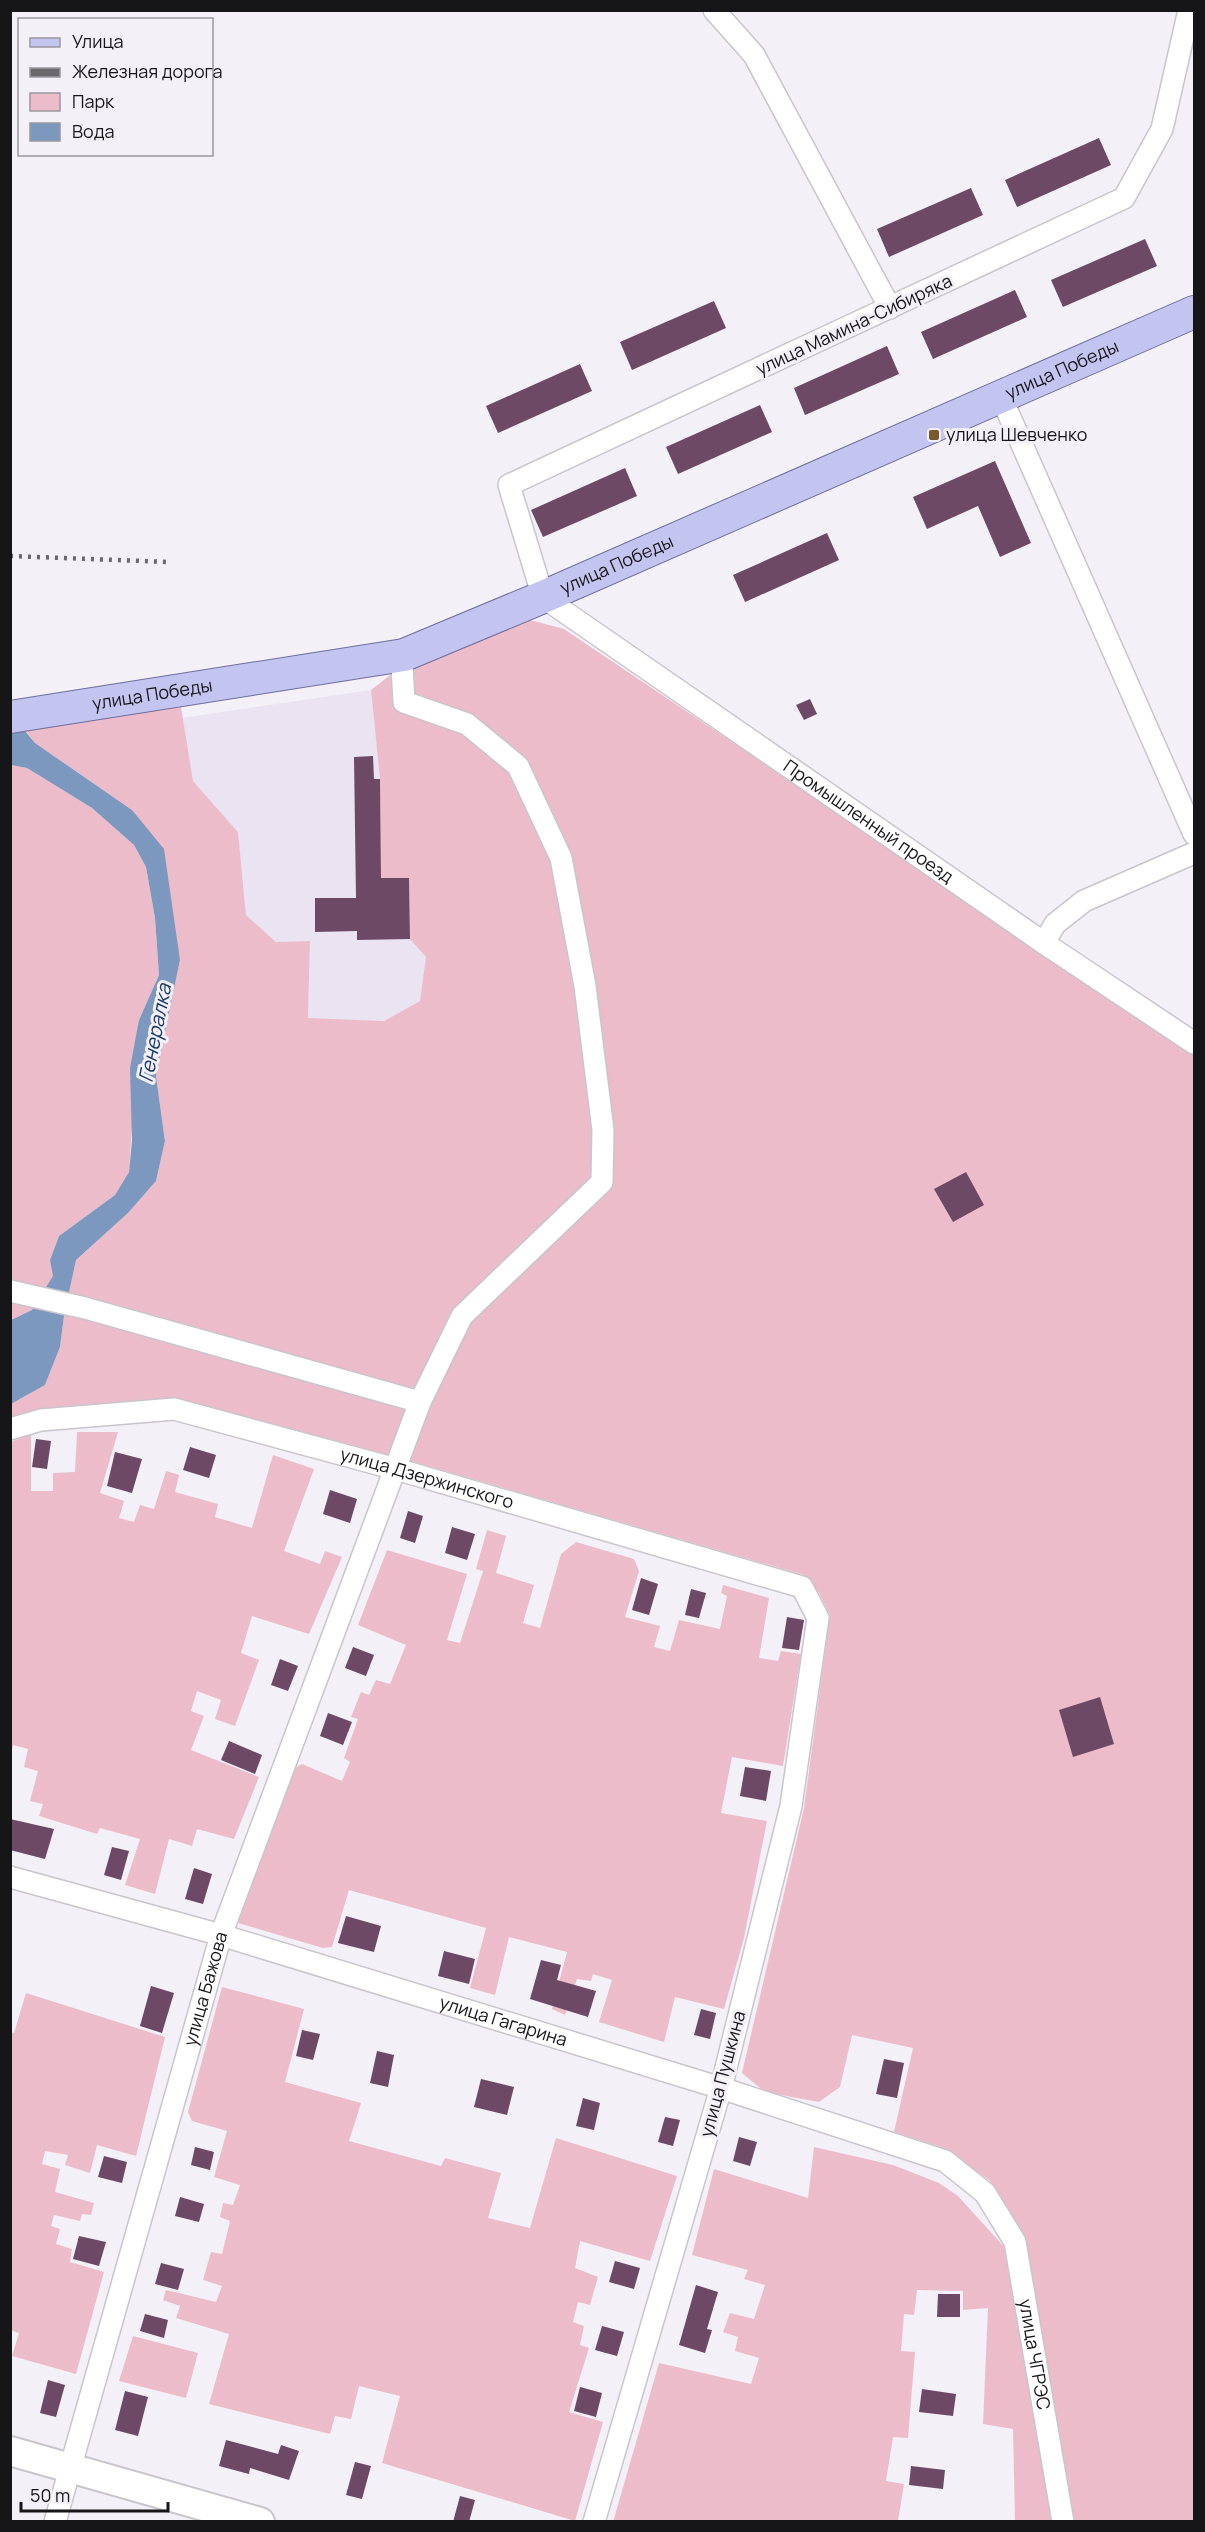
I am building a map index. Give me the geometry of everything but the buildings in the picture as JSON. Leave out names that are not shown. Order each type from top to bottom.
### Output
[{"type":"main road","name":"улица Победы","points":[[18,716],[404,655],[543,597],[1194,312]]},
{"type":"street","points":[[714,10],[754,56],[890,308]]},
{"type":"street","name":"улица Мамина-Сибиряка","points":[[543,597],[509,485],[1124,198],[1162,129],[1189,10]]},
{"type":"street","points":[[1001,397],[1194,834]]},
{"type":"street","name":"Промышленный проезд","points":[[543,597],[1044,943],[1194,1043]]},
{"type":"street","name":"улица Бажова","points":[[55,2522],[221,1935],[420,1402],[462,1316],[602,1182],[603,1130],[585,986],[561,858],[518,766],[467,724],[404,702],[402,666],[404,655]]},
{"type":"street","points":[[1044,943],[1055,924],[1084,901],[1194,853]]},
{"type":"street","points":[[16,1292],[85,1308],[420,1402]]},
{"type":"street","name":"улица Дзержинского","points":[[10,1429],[41,1420],[174,1409],[396,1469],[802,1587],[818,1618]]},
{"type":"street","name":"улица Пушкина","points":[[594,2522],[721,2088],[791,1806],[818,1618]]},
{"type":"street","name":"улица Гагарина","points":[[10,1877],[221,1935],[721,2088],[945,2161],[985,2193]]},
{"type":"street","name":"улица ЧГРЭС","points":[[985,2193],[1015,2242],[1063,2522]]},
{"type":"street","points":[[10,2451],[260,2522]]},
{"type":"shaded area","points":[[371,690],[380,779],[382,878],[409,878],[427,956],[420,1001],[384,1021],[308,1019],[310,941],[276,942],[246,915],[238,832],[193,781],[182,718]]},
{"type":"green space","points":[[530,620],[564,629],[1194,1053],[1194,2521],[1073,2521],[1025,2238],[989,2180],[941,2147],[894,2132],[913,2048],[852,2035],[840,2087],[819,2102],[765,2092],[742,2073],[804,1808],[830,1615],[819,1593],[804,1575],[400,1458],[175,1398],[40,1411],[11,1419],[11,1404],[45,1385],[60,1347],[76,1260],[128,1213],[156,1181],[165,1141],[156,1076],[180,960],[132,810],[35,743],[24,729],[181,707],[193,781],[238,832],[246,915],[276,942],[310,941],[308,1018],[384,1021],[420,1001],[426,957],[410,939],[409,878],[381,878],[380,779],[371,690],[402,666]]},
{"type":"green space","points":[[11,765],[27,768],[92,808],[134,845],[146,867],[155,918],[159,975],[139,1020],[129,1172],[115,1195],[59,1236],[50,1260],[54,1276],[32,1310],[11,1320]]},
{"type":"green space","points":[[77,1432],[118,1432],[100,1493],[124,1501],[119,1518],[134,1522],[140,1505],[154,1509],[166,1471],[179,1475],[175,1492],[218,1504],[215,1517],[252,1528],[273,1455],[314,1469],[284,1551],[320,1564],[325,1551],[342,1557],[309,1634],[252,1616],[241,1653],[259,1660],[235,1726],[215,1719],[221,1700],[197,1691],[191,1711],[204,1716],[191,1750],[259,1777],[234,1839],[197,1829],[192,1846],[169,1839],[155,1894],[125,1885],[140,1839],[100,1828],[97,1834],[39,1816],[43,1804],[30,1801],[38,1771],[24,1767],[28,1749],[13,1745],[11,1753],[11,1442],[31,1434],[31,1491],[53,1491],[53,1473],[75,1472]]},
{"type":"green space","points":[[487,1530],[506,1536],[496,1573],[534,1585],[523,1623],[540,1628],[561,1554],[576,1542],[634,1559],[639,1571],[625,1617],[660,1626],[654,1647],[670,1651],[679,1620],[720,1629],[727,1596],[721,1593],[723,1585],[769,1598],[759,1658],[778,1661],[781,1651],[801,1654],[783,1766],[732,1757],[721,1813],[767,1821],[744,1938],[724,2009],[675,1997],[664,2042],[599,2022],[612,1980],[593,1974],[591,1981],[577,1979],[565,2015],[552,2009],[567,1952],[509,1937],[495,1995],[470,1988],[486,1928],[349,1890],[332,1947],[323,1948],[238,1923],[294,1769],[302,1764],[342,1781],[350,1762],[344,1758],[358,1719],[351,1717],[361,1692],[369,1695],[376,1680],[390,1684],[406,1645],[358,1625],[387,1550],[467,1574],[447,1640],[460,1643],[483,1571],[476,1569]]},
{"type":"green space","points":[[222,1987],[304,2009],[285,2082],[361,2103],[349,2141],[441,2166],[445,2158],[501,2173],[488,2218],[530,2228],[556,2138],[677,2176],[650,2261],[580,2241],[575,2268],[598,2277],[590,2305],[578,2302],[573,2322],[584,2326],[580,2345],[589,2348],[569,2412],[603,2422],[575,2521],[382,2463],[400,2396],[359,2386],[351,2419],[335,2416],[330,2434],[209,2404],[229,2334],[176,2318],[180,2306],[163,2300],[166,2290],[216,2302],[222,2286],[203,2280],[211,2252],[222,2254],[230,2221],[220,2217],[223,2203],[233,2205],[240,2185],[214,2177],[227,2131],[192,2121],[188,2112]]},
{"type":"green space","points":[[26,1993],[165,2037],[136,2156],[97,2145],[90,2173],[65,2165],[68,2155],[45,2151],[42,2164],[60,2169],[55,2192],[94,2203],[91,2215],[82,2214],[80,2221],[54,2215],[51,2226],[60,2229],[56,2244],[72,2249],[70,2262],[104,2272],[76,2374],[12,2356],[19,2333],[10,2330],[10,2032],[14,2033]]},
{"type":"green space","points":[[814,2147],[893,2165],[939,2183],[958,2196],[1006,2249],[1054,2521],[1015,2521],[1013,2429],[983,2424],[988,2308],[963,2310],[963,2291],[917,2290],[914,2315],[904,2314],[901,2351],[915,2352],[908,2438],[893,2437],[886,2481],[904,2484],[898,2521],[613,2522],[659,2363],[751,2384],[759,2358],[735,2351],[738,2337],[723,2332],[730,2313],[754,2319],[765,2285],[744,2279],[748,2270],[692,2255],[714,2169],[808,2198]]},
{"type":"green space","points":[[133,2336],[198,2353],[186,2398],[119,2381]]},
{"type":"water","name":"Генералка","points":[[10,713],[35,743],[132,810],[164,849],[180,960],[156,1076],[165,1141],[156,1181],[128,1213],[76,1260],[60,1347],[45,1385],[11,1404],[11,1320],[32,1310],[53,1276],[50,1260],[59,1236],[115,1195],[129,1172],[132,1140],[130,1068],[139,1020],[159,975],[155,918],[146,867],[134,845],[92,808],[27,768],[11,765]]},
{"type":"railway","points":[[10,556],[169,562]]},
{"type":"place","name":"улица Шевченко","points":[[934,435]]}]
